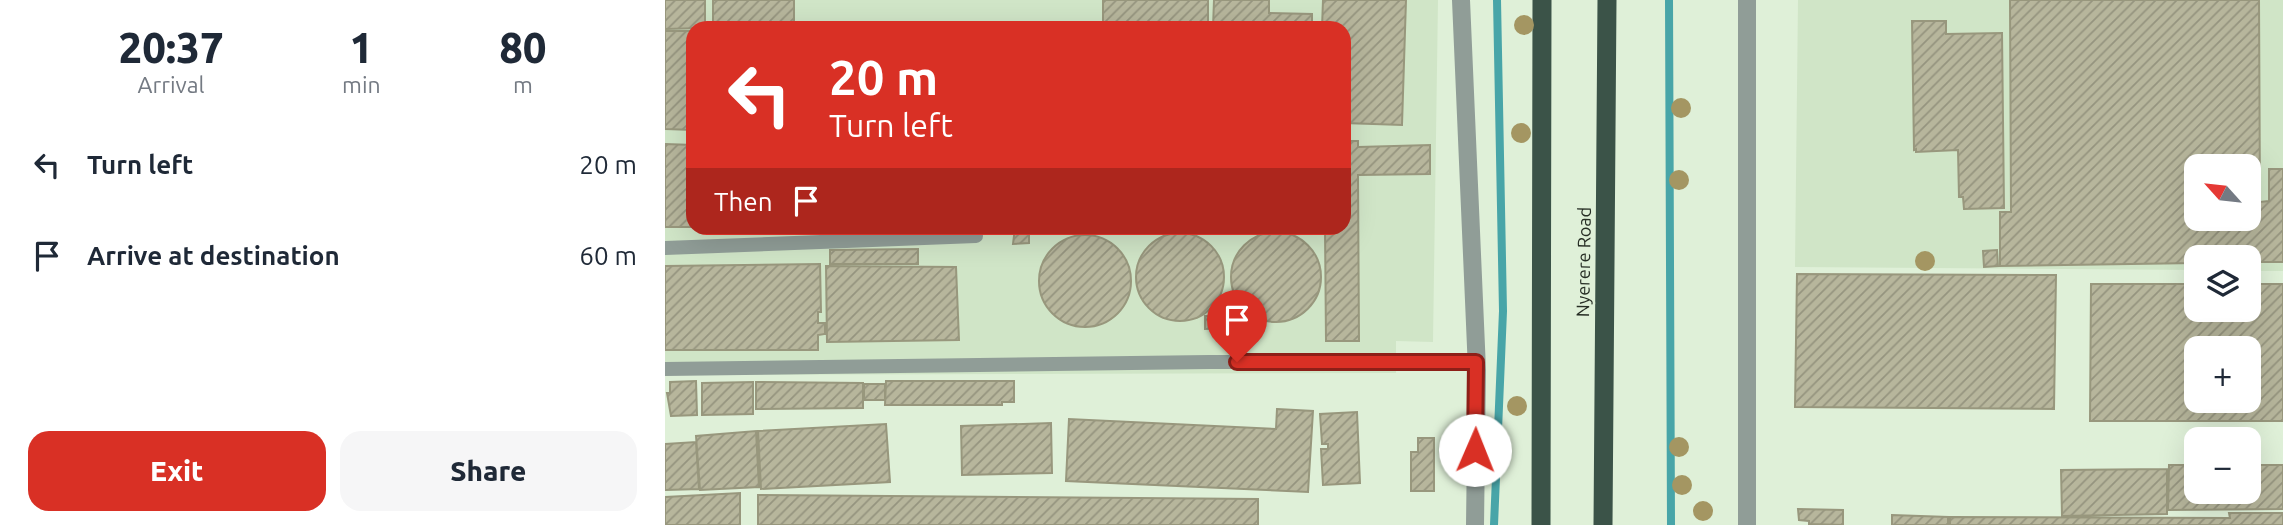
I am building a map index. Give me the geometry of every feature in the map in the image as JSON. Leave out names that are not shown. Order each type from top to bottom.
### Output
[{"type":"highway","points":[[1541,525],[1542,0]]},
{"type":"highway","name":"Nyerere Road","points":[[1603,525],[1607,0]]},
{"type":"street","points":[[1461,0],[1476,362],[1475,525]]},
{"type":"street","points":[[1747,0],[1747,525]]},
{"type":"lane","points":[[665,248],[976,236]]},
{"type":"lane","points":[[665,369],[1223,362],[1476,362]]},
{"type":"shaded area","points":[[665,0],[1438,0],[1433,342],[1396,341],[1396,373],[665,375]]},
{"type":"shaded area","points":[[1798,0],[2283,0],[2283,271],[2261,271],[2261,245],[2184,245],[2184,270],[1795,267]]},
{"type":"building","points":[[665,0],[705,0],[705,21],[686,21],[686,28],[665,29]]},
{"type":"building","points":[[713,0],[794,0],[794,21],[713,21]]},
{"type":"building","points":[[1103,0],[1208,0],[1208,21],[1103,21]]},
{"type":"building","points":[[1214,0],[1269,0],[1269,13],[1312,14],[1312,21],[1213,21]]},
{"type":"building","points":[[1323,0],[1406,0],[1402,125],[1351,123],[1351,21],[1322,21]]},
{"type":"building","points":[[2010,0],[2259,0],[2260,154],[2184,154],[2184,231],[2261,231],[2261,202],[2269,201],[2269,169],[2283,169],[2283,262],[2261,262],[2261,245],[2184,245],[2184,263],[2000,266],[2000,212],[2011,212]]},
{"type":"building","points":[[1912,21],[1946,21],[1946,34],[2002,33],[2004,208],[1964,209],[1963,197],[1959,197],[1958,150],[1914,150]]},
{"type":"building","points":[[665,31],[686,31],[686,130],[665,129]]},
{"type":"building","points":[[1351,141],[1358,141],[1358,147],[1430,145],[1430,174],[1358,175],[1359,341],[1326,341],[1325,235],[1351,235]]},
{"type":"building","points":[[665,144],[686,145],[686,227],[665,227]]},
{"type":"building","points":[[1014,235],[1029,235],[1029,243],[1013,244]]},
{"type":"building","points":[[1076,235],[1094,235],[1111,242],[1124,255],[1131,272],[1131,290],[1124,307],[1111,320],[1094,327],[1076,327],[1059,320],[1046,307],[1039,290],[1039,272],[1046,255],[1059,242]]},
{"type":"building","points":[[1193,235],[1205,240],[1217,252],[1223,268],[1223,286],[1217,302],[1197,318],[1180,321],[1163,318],[1143,302],[1139,294],[1136,277],[1139,260],[1155,240],[1163,236]]},
{"type":"building","points":[[1262,235],[1290,235],[1301,240],[1313,252],[1320,268],[1320,286],[1313,302],[1301,314],[1285,321],[1267,321],[1251,314],[1239,302],[1232,286],[1232,268],[1239,252],[1251,240]]},
{"type":"building","points":[[918,249],[918,264],[830,264],[830,250]]},
{"type":"building","points":[[1997,250],[1998,266],[1984,267],[1983,251]]},
{"type":"building","points":[[820,264],[821,312],[818,312],[818,323],[825,323],[825,334],[818,335],[818,350],[665,350],[665,266]]},
{"type":"building","points":[[826,266],[956,267],[959,340],[827,342]]},
{"type":"building","points":[[1797,274],[2056,275],[2054,409],[1795,407]]},
{"type":"building","points":[[2091,284],[2184,284],[2184,322],[2261,322],[2261,284],[2283,284],[2283,421],[2090,421]]},
{"type":"building","points":[[1205,316],[1234,317],[1234,328],[1205,329]]},
{"type":"building","points":[[696,381],[697,415],[671,416],[667,393],[670,393],[670,382]]},
{"type":"building","points":[[886,381],[1014,381],[1014,402],[1002,402],[1002,405],[885,405]]},
{"type":"building","points":[[753,382],[753,414],[702,415],[702,383]]},
{"type":"building","points":[[756,382],[863,383],[863,408],[756,409]]},
{"type":"building","points":[[864,384],[885,384],[885,400],[864,400]]},
{"type":"building","points":[[1277,409],[1313,411],[1308,492],[1066,481],[1069,419],[1276,429]]},
{"type":"building","points":[[1357,412],[1360,483],[1323,485],[1321,449],[1328,449],[1328,444],[1322,444],[1320,414]]},
{"type":"building","points":[[1051,423],[1052,473],[962,475],[961,426]]},
{"type":"building","points":[[886,424],[890,482],[761,489],[758,431]]},
{"type":"building","points":[[756,431],[759,487],[700,490],[696,436]]},
{"type":"building","points":[[1418,438],[1434,438],[1434,491],[1411,491],[1411,452],[1418,452]]},
{"type":"building","points":[[696,442],[699,489],[665,490],[665,444]]},
{"type":"building","points":[[2169,465],[2184,465],[2184,504],[2261,504],[2261,465],[2283,465],[2283,509],[2168,510]]},
{"type":"building","points":[[2167,469],[2167,514],[2062,516],[2061,470]]},
{"type":"building","points":[[740,493],[740,525],[665,525],[665,497]]},
{"type":"building","points":[[758,495],[1258,499],[1258,525],[758,525]]},
{"type":"building","points":[[1798,509],[1843,510],[1843,525],[1809,524],[1809,521],[1799,520]]},
{"type":"building","points":[[2229,513],[2283,513],[2283,525],[1950,525],[1950,517],[2230,518]]},
{"type":"building","points":[[1892,515],[1948,517],[1948,525],[1892,525]]},
{"type":"waterway","points":[[1494,525],[1503,311],[1497,0]]},
{"type":"waterway","points":[[1669,0],[1671,525]]},
{"type":"route","points":[[1237,362],[1476,362],[1475,450]]}]
